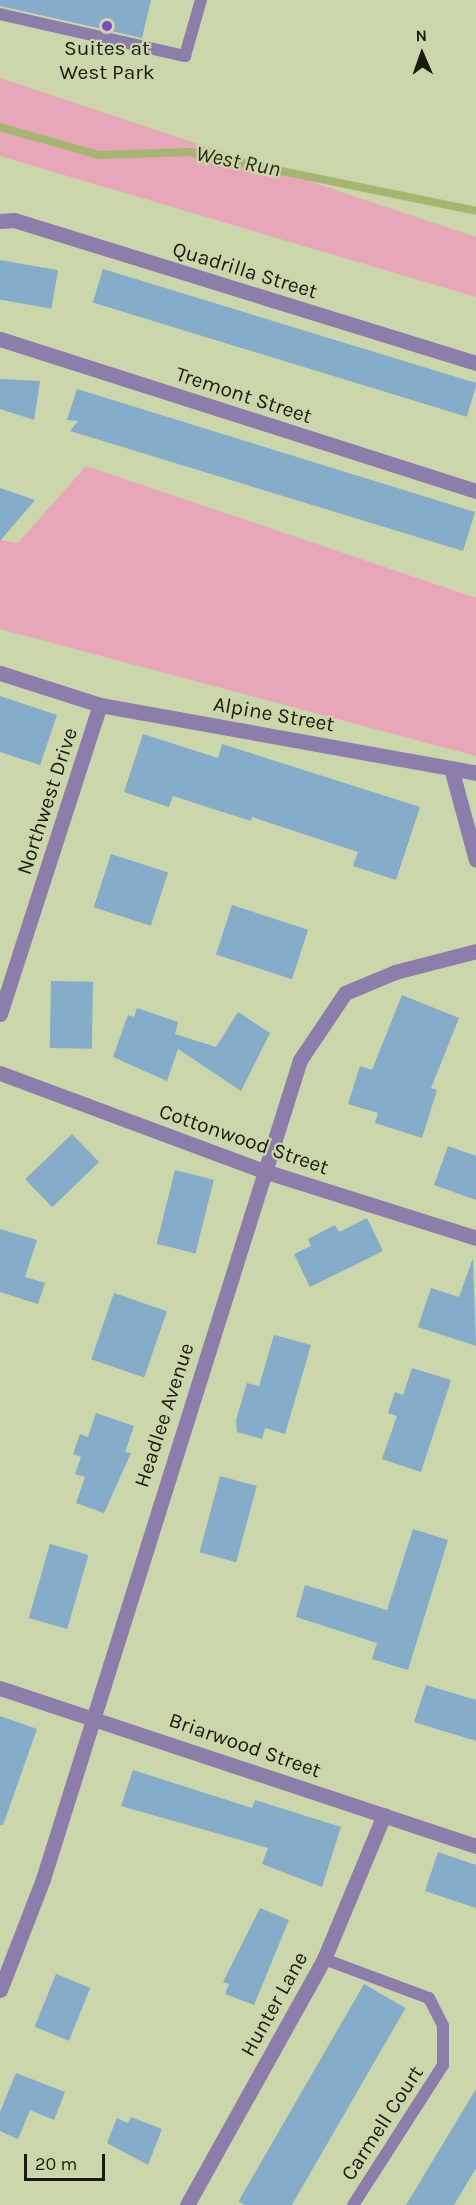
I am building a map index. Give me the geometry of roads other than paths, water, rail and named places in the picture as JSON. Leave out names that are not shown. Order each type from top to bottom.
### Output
[{"type":"street","name":"Quadrilla Street","points":[[0,221],[15,220],[476,363]]},
{"type":"street","name":"Tremont Street","points":[[0,339],[476,491]]},
{"type":"street","name":"Alpine Street","points":[[0,672],[100,705],[476,772]]},
{"type":"street","name":"Northwest Drive","points":[[0,1014],[100,705]]},
{"type":"street","points":[[451,768],[476,860]]},
{"type":"street","name":"Headlee Avenue","points":[[0,1990],[44,1880],[91,1714],[300,1060],[345,993],[395,972],[476,951]]},
{"type":"street","name":"Cottonwood Street","points":[[0,1073],[264,1171],[476,1239]]},
{"type":"street","name":"Briarwood Street","points":[[0,1688],[91,1714],[476,1846]]},
{"type":"street","name":"Hunter Lane","points":[[187,2205],[324,1959],[384,1815]]},
{"type":"lane","points":[[0,14],[185,56],[201,0]]},
{"type":"lane","name":"Carmell Court","points":[[324,1959],[429,1998],[443,2026],[443,2065],[353,2205]]},
{"type":"waterway","name":"West Run","points":[[0,127],[99,155],[189,152],[476,211]]},
{"type":"place","name":"Suites at West Park","points":[[107,26]]}]
